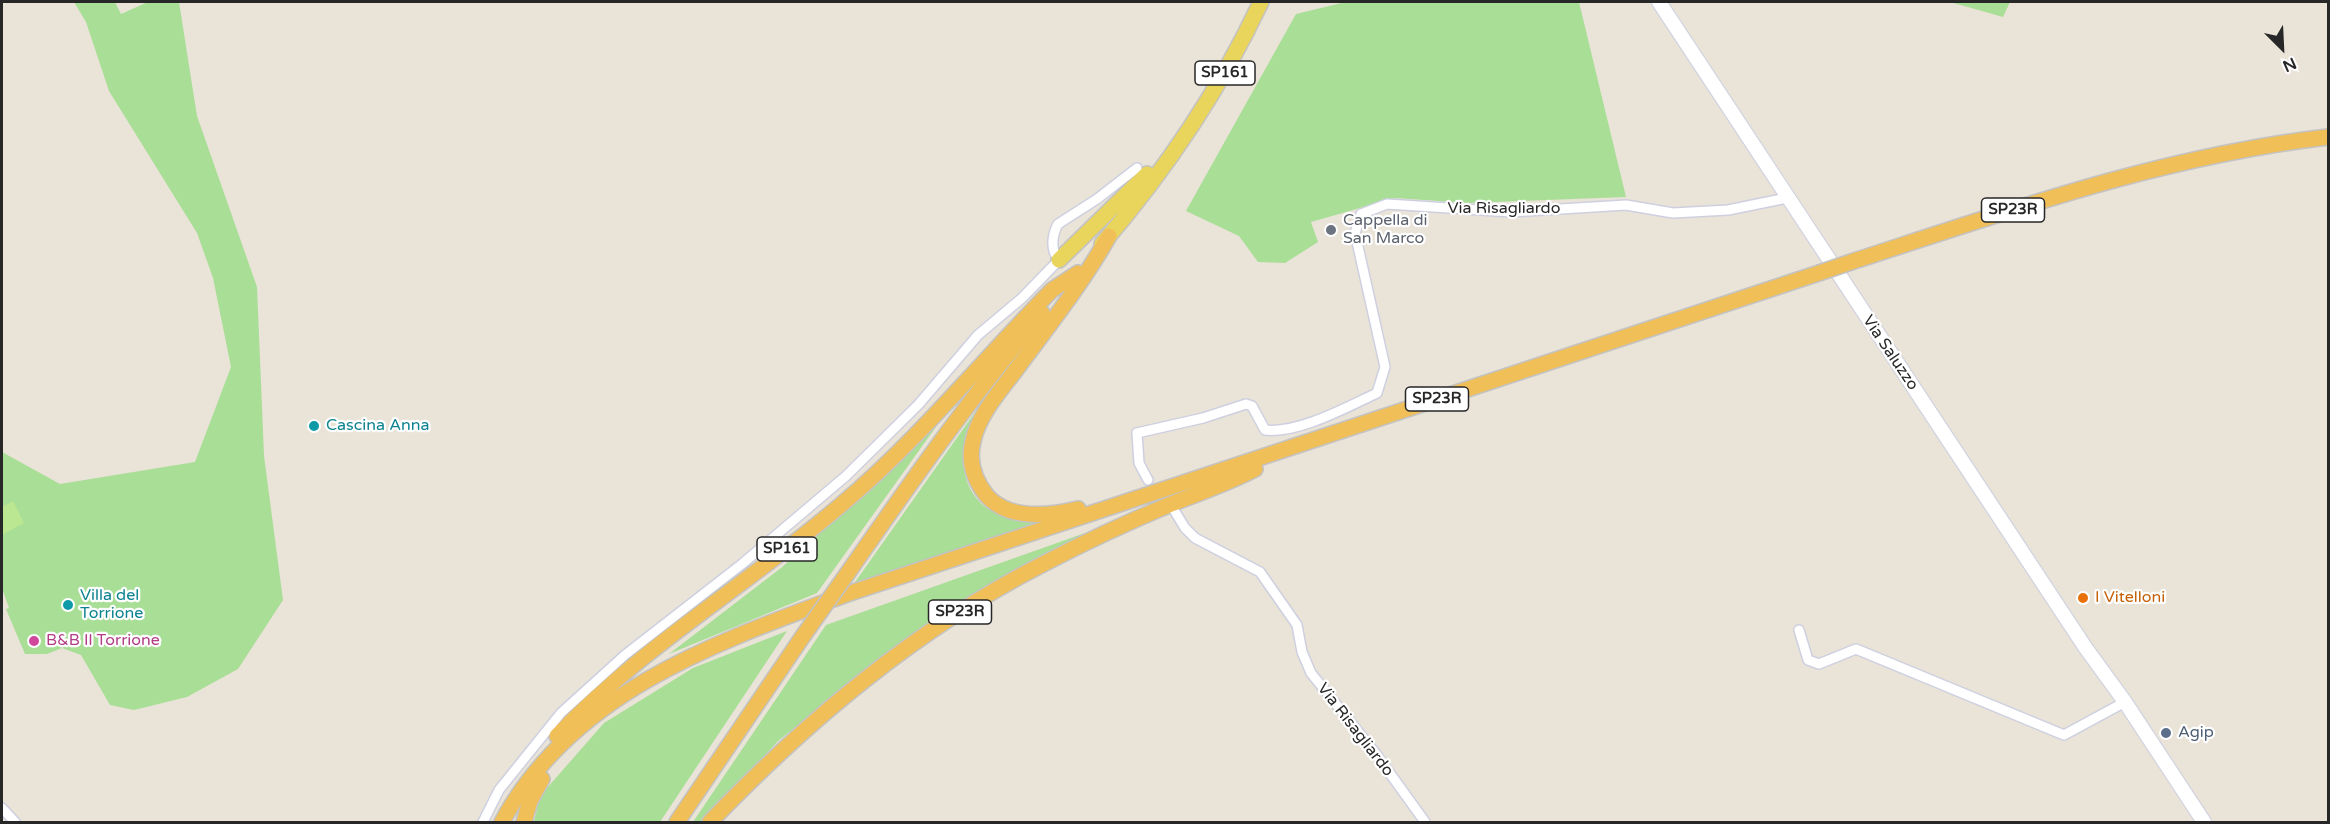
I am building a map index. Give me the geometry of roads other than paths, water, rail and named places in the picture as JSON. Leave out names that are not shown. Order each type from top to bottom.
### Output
[{"type":"highway","name":"SP23R","points":[[524,822],[537,786],[577,740],[622,704],[682,667],[751,636],[1128,509],[1255,469],[2101,182],[2242,150],[2328,137]]},
{"type":"highway","name":"SP23R","points":[[1853,266],[2114,188],[2244,158],[2328,146]]},
{"type":"highway","name":"SP161","points":[[1109,236],[1095,260],[977,426],[971,452],[977,482],[989,498],[1010,510],[1023,514],[1051,515],[1084,508],[1176,479],[1240,465]]},
{"type":"highway","name":"SP161","points":[[677,822],[803,636],[939,442],[996,366],[1078,273]]},
{"type":"highway","name":"SP161","points":[[496,822],[533,765],[597,696],[659,644],[761,569],[844,503],[906,443],[1052,290],[1078,273]]},
{"type":"highway","name":"SP23R","points":[[502,822],[534,776],[573,734],[628,692],[679,661],[749,630],[848,594],[1240,465],[1637,338]]},
{"type":"highway","name":"SP23R","points":[[710,822],[783,748],[824,712],[933,629],[987,595],[1070,550],[1134,520],[1255,469]]},
{"type":"main road","name":"SP161","points":[[1078,273],[1109,236],[1181,140],[1237,52],[1260,2]]},
{"type":"main road","name":"Via Saluzzo","points":[[1659,2],[2085,647],[2126,702],[2204,822]]},
{"type":"main road","points":[[1059,260],[1181,140]]},
{"type":"street","points":[[483,822],[499,790],[561,713],[625,655],[742,564],[846,476],[918,405],[978,335],[1022,298],[1059,260],[1055,256],[1053,240],[1058,224],[1097,199],[1137,168]]},
{"type":"street","name":"Via Risagliardo","points":[[1148,480],[1139,463],[1137,433],[1194,420],[1246,404],[1252,406],[1264,430],[1283,429],[1336,413],[1377,393],[1385,367],[1355,233],[1361,214],[1387,204],[1511,212],[1626,205],[1673,213],[1728,210],[1787,198]]},
{"type":"street","name":"Via Risagliardo","points":[[1174,510],[1185,528],[1195,538],[1260,572],[1297,625],[1302,652],[1311,673],[1376,754],[1425,822]]},
{"type":"street","points":[[1799,630],[1808,660],[1819,664],[1856,649],[2064,735],[2126,702]]},
{"type":"street","points":[[2,808],[15,822]]},
{"type":"place","name":"Cappella di San Marco","points":[[1331,230]]},
{"type":"place","name":"Cascina Anna","points":[[314,426]]},
{"type":"place","name":"I Vitelloni","points":[[2083,598]]},
{"type":"place","name":"Villa del Torrione","points":[[68,605]]},
{"type":"place","name":"B&B Il Torrione","points":[[34,641]]},
{"type":"place","name":"Agip","points":[[2166,733]]}]
